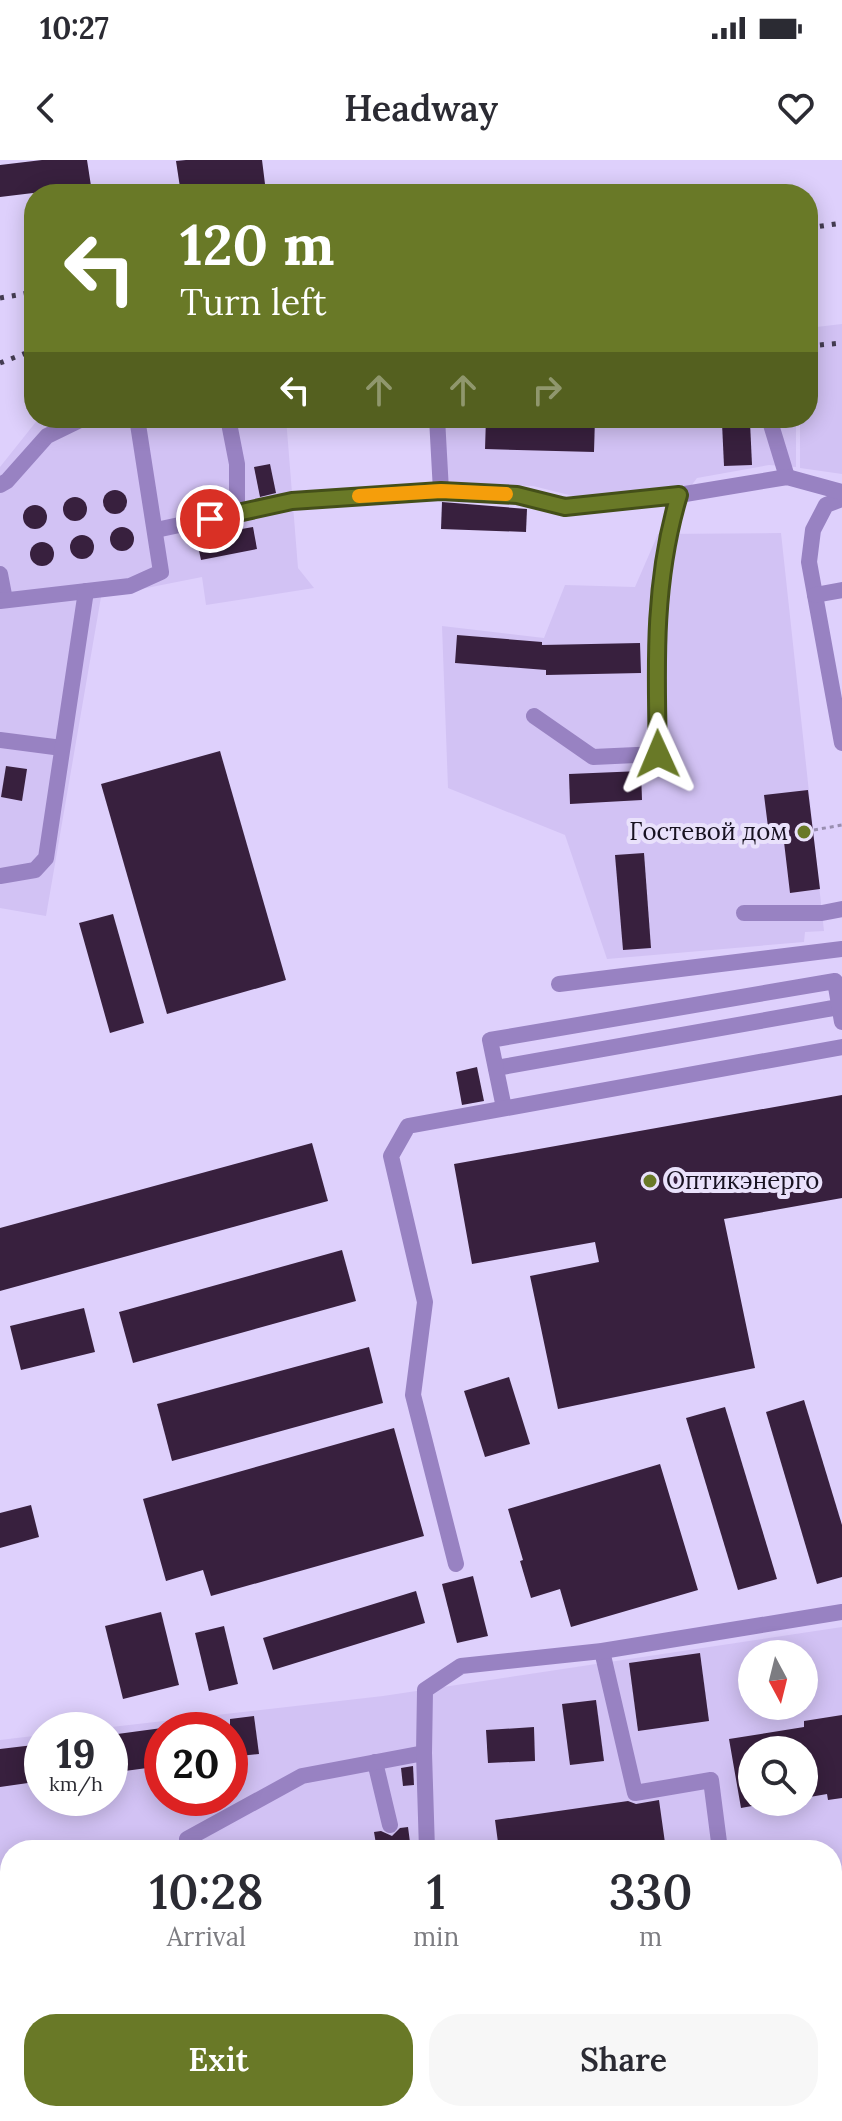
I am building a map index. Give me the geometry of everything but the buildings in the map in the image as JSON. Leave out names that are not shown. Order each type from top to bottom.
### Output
[{"type":"street","points":[[0,485],[47,436],[63,428]]},
{"type":"street","points":[[0,574],[2,600],[130,586],[161,572],[139,428]]},
{"type":"street","points":[[230,428],[237,464],[237,513]]},
{"type":"street","points":[[438,428],[441,491]]},
{"type":"street","points":[[772,428],[787,477]]},
{"type":"street","points":[[156,530],[292,501],[441,491],[517,495],[565,507],[679,495],[787,477],[842,492]]},
{"type":"street","points":[[534,716],[593,757],[658,754],[656,634],[659,585],[667,533],[679,495]]},
{"type":"street","points":[[842,499],[826,505],[813,530],[809,562],[835,670],[842,743]]},
{"type":"street","points":[[815,595],[842,590]]},
{"type":"street","points":[[0,876],[35,870],[46,858],[86,591]]},
{"type":"street","points":[[0,740],[62,748]]},
{"type":"street","points":[[744,913],[822,913],[842,909]]},
{"type":"street","points":[[559,984],[842,949]]},
{"type":"street","points":[[496,1068],[841,1015],[835,981],[490,1040],[504,1108]]},
{"type":"street","points":[[456,1564],[413,1395],[425,1302],[391,1156],[408,1126],[842,1047]]},
{"type":"street","points":[[427,1840],[425,1690],[461,1666],[602,1651],[842,1612]]},
{"type":"street","points":[[602,1651],[635,1793],[711,1780],[719,1840]]},
{"type":"street","points":[[187,1839],[302,1776],[424,1753]]},
{"type":"street","points":[[375,1762],[390,1825]]},
{"type":"path","points":[[814,830],[842,825]]},
{"type":"shaded area","points":[[842,324],[842,474],[800,468],[800,428],[818,428],[818,327]]},
{"type":"shaded area","points":[[31,428],[287,428],[298,568],[314,588],[206,605],[202,577],[101,597],[46,916],[0,908],[0,467]]},
{"type":"shaded area","points":[[443,428],[796,428],[796,467],[769,465],[697,478],[691,486],[585,499],[533,486],[445,483]]},
{"type":"shaded area","points":[[781,533],[824,931],[805,932],[804,942],[607,959],[565,835],[448,788],[442,626],[544,638],[565,585],[635,587],[658,534]]},
{"type":"shaded area","points":[[842,1627],[842,1840],[0,1840],[0,1740],[24,1737],[24,1816],[128,1816],[128,1725],[144,1723],[144,1816],[248,1816],[248,1712],[243,1712],[383,1696],[738,1643],[738,1720],[818,1720],[818,1640],[756,1640]]},
{"type":"railway","points":[[818,227],[842,223]]},
{"type":"railway","points":[[0,298],[24,294]]},
{"type":"railway","points":[[818,345],[842,343]]},
{"type":"railway","points":[[0,363],[24,354]]},
{"type":"slow traffic","points":[[359,496],[441,491],[506,494]]},
{"type":"place","name":"Гостевой дом","points":[[804,832]]},
{"type":"place","name":"Оптикэнерго","points":[[650,1181]]},
{"type":"route","points":[[210,519],[292,501],[441,491],[517,495],[565,507],[679,495],[667,533],[659,585],[656,634],[658,754]]}]
